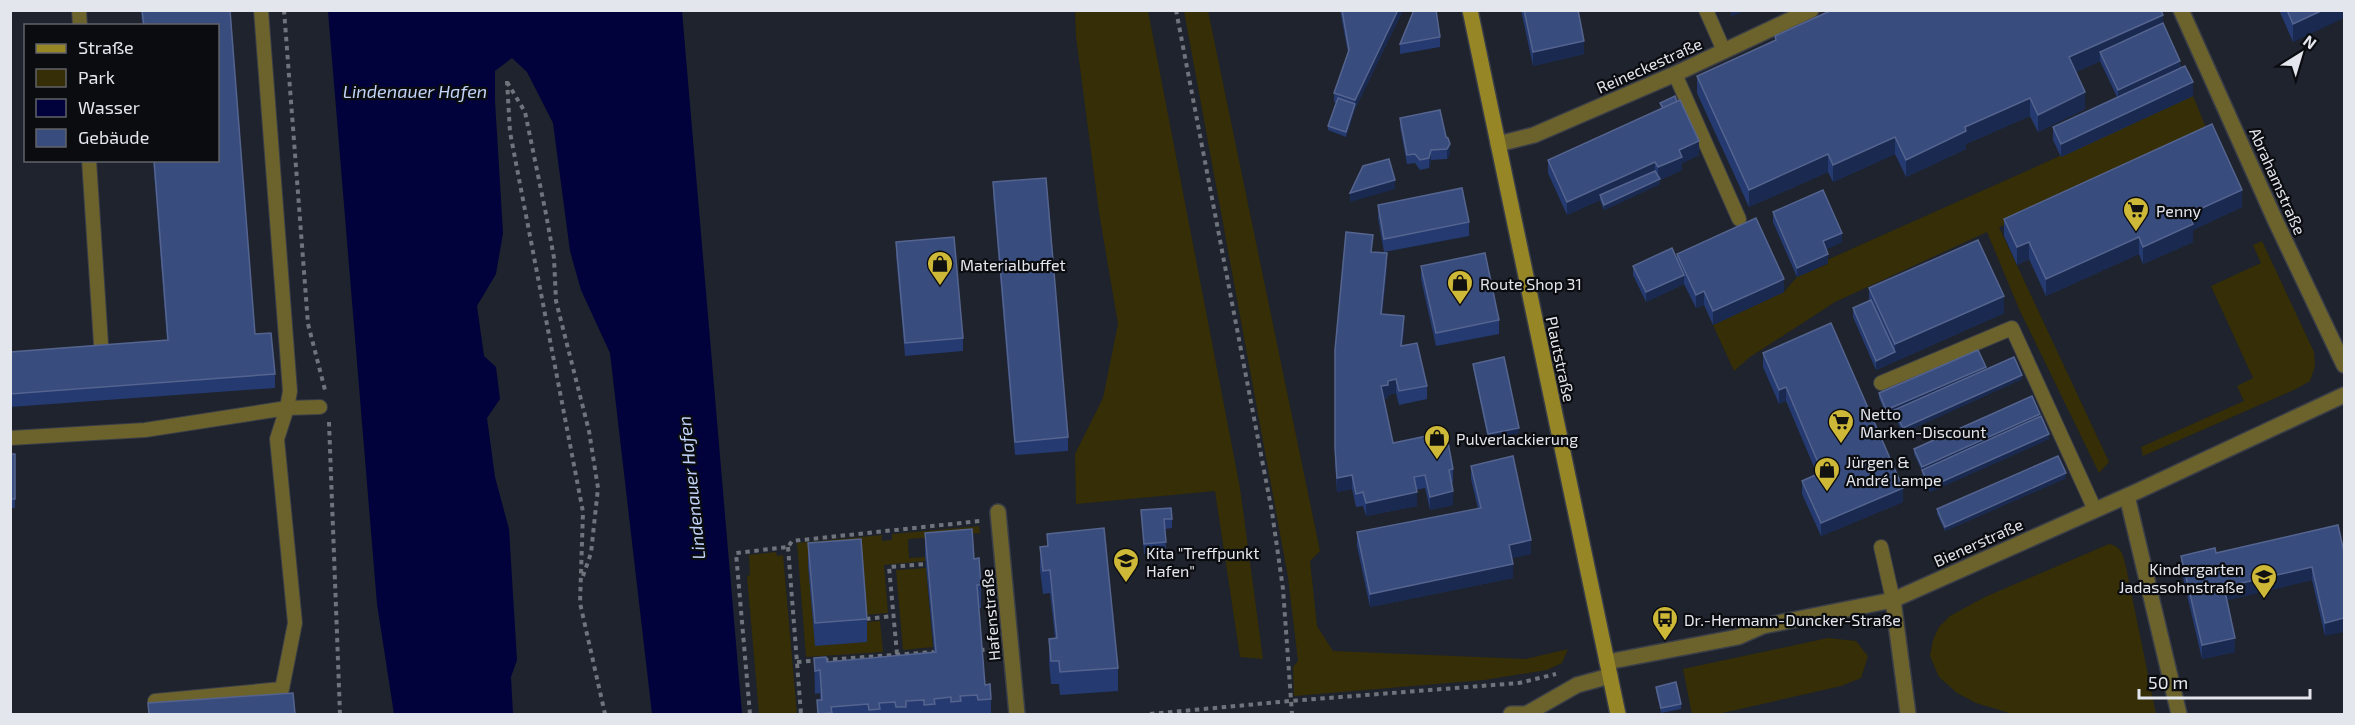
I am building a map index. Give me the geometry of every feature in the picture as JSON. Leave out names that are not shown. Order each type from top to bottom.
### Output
[{"type":"main road","name":"Plautstraße","points":[[1470,10],[1618,714]]},
{"type":"street","name":"Reineckestraße","points":[[1498,144],[1534,135],[1675,74],[1811,10]]},
{"type":"street","name":"Abrahamstraße","points":[[2181,10],[2276,222],[2344,365]]},
{"type":"street","name":"Bienerstraße","points":[[1531,714],[1577,685],[1608,669],[1738,637],[1763,626],[1893,600],[2127,496],[2344,394]]},
{"type":"street","points":[[2127,496],[2179,714]]},
{"type":"street","name":"Hafenstraße","points":[[998,512],[1017,714]]},
{"type":"street","points":[[1893,600],[1908,714]]},
{"type":"street","points":[[1511,714],[1531,714]]},
{"type":"lane","points":[[155,701],[282,689],[295,622],[277,439],[290,391],[261,10]]},
{"type":"lane","points":[[1706,10],[1724,51]]},
{"type":"lane","points":[[1675,74],[1739,219]]},
{"type":"lane","points":[[89,162],[101,344]]},
{"type":"lane","points":[[1881,383],[2012,328],[2095,510]]},
{"type":"lane","points":[[10,438],[145,430],[287,408],[325,406]]},
{"type":"lane","points":[[1881,547],[1893,600]]},
{"type":"path","points":[[284,10],[308,324],[325,406],[340,714]]},
{"type":"path","points":[[1176,10],[1272,512],[1283,589],[1292,714]]},
{"type":"path","points":[[582,580],[591,553],[598,489],[589,431],[556,301],[554,258],[525,112],[507,81],[510,132],[583,512],[580,603],[605,714]]},
{"type":"path","points":[[801,714],[788,547],[792,541],[983,521]]},
{"type":"path","points":[[750,714],[736,553],[788,547]]},
{"type":"path","points":[[897,654],[889,567],[926,564]]},
{"type":"path","points":[[866,619],[894,616]]},
{"type":"path","points":[[797,662],[934,652]]},
{"type":"path","points":[[1150,714],[1519,683],[1563,672]]},
{"type":"green space","points":[[1075,11],[1148,11],[1240,488],[1263,659],[1240,657],[1215,491],[1076,504],[1075,454],[1103,398],[1118,324],[1099,212],[1076,37]]},
{"type":"green space","points":[[1184,11],[1208,11],[1320,551],[1310,561],[1317,626],[1333,651],[1526,659],[1568,649],[1562,663],[1547,670],[1484,680],[1294,696],[1293,667],[1298,661],[1288,577]]},
{"type":"green space","points":[[2193,96],[2212,142],[1999,227],[2109,462],[2099,473],[2020,311],[1987,232],[1835,302],[1750,357],[1734,371],[1713,325],[1784,292],[1797,277],[1828,264],[1827,260]]},
{"type":"green space","points":[[2262,241],[2314,352],[2315,366],[2310,381],[2143,456],[2141,447],[2244,401],[2237,386],[2253,378],[2211,286],[2261,263],[2253,245]]},
{"type":"green space","points":[[979,526],[980,533],[908,539],[909,558],[925,557],[926,561],[884,565],[888,613],[865,615],[866,622],[880,621],[883,652],[806,657],[797,543],[882,535],[882,541],[892,540],[892,534]]},
{"type":"green space","points":[[2109,544],[2119,549],[2124,559],[2156,714],[2013,714],[1976,703],[1957,693],[1939,677],[1930,656],[1933,640],[1939,627],[1950,616],[1985,597]]},
{"type":"green space","points":[[776,552],[777,556],[783,555],[797,714],[759,714],[747,576],[750,575],[749,555]]},
{"type":"green space","points":[[926,568],[933,647],[903,650],[896,570]]},
{"type":"green space","points":[[1828,638],[1856,641],[1868,656],[1861,678],[1841,686],[1718,714],[1692,714],[1683,669]]},
{"type":"water","name":"Lindenauer Hafen","points":[[328,11],[682,11],[742,714],[652,714],[610,353],[581,290],[570,251],[553,123],[527,72],[512,58],[495,71],[503,233],[496,274],[477,306],[484,356],[496,367],[500,399],[487,418],[495,477],[509,529],[517,660],[511,677],[513,714],[394,714],[377,604]]},
{"type":"building","points":[[142,10],[230,10],[255,334],[271,333],[275,374],[10,394],[10,352],[168,340],[154,162],[219,162],[219,24],[144,24]]},
{"type":"building","points":[[1342,10],[1398,10],[1355,100],[1334,93],[1349,50]]},
{"type":"building","points":[[1414,10],[1436,10],[1440,37],[1400,44]]},
{"type":"building","points":[[1524,10],[1578,10],[1584,41],[1533,52]]},
{"type":"building","points":[[1832,10],[2161,10],[2163,15],[2069,57],[2085,92],[2038,115],[2030,98],[1965,127],[1966,131],[1906,160],[1895,137],[1833,165],[1828,154],[1749,190],[1697,76],[1776,40],[1775,36]]},
{"type":"building","points":[[2287,10],[2323,10],[2293,24]]},
{"type":"building","points":[[2163,23],[2180,61],[2118,90],[2100,52]]},
{"type":"building","points":[[2185,66],[2193,82],[2061,144],[2053,127]]},
{"type":"building","points":[[1675,96],[1677,102],[1663,108],[1660,103]]},
{"type":"building","points":[[1338,98],[1355,104],[1346,132],[1328,126]]},
{"type":"building","points":[[1680,100],[1699,141],[1679,150],[1682,157],[1658,167],[1655,162],[1567,202],[1548,160]]},
{"type":"building","points":[[1440,110],[1446,137],[1450,144],[1447,149],[1431,150],[1429,158],[1420,160],[1415,154],[1407,155],[1400,118]]},
{"type":"building","points":[[2212,124],[2242,190],[2189,214],[2193,224],[2143,247],[2139,237],[2046,279],[2029,242],[2017,247],[2004,219]]},
{"type":"building","points":[[1389,159],[1395,180],[1350,193],[1363,166]]},
{"type":"building","points":[[1655,171],[1660,179],[1604,205],[1600,195]]},
{"type":"building","points":[[1046,178],[1068,437],[1015,442],[993,182]]},
{"type":"building","points":[[1462,188],[1469,222],[1384,239],[1378,205]]},
{"type":"building","points":[[1823,190],[1842,233],[1823,241],[1828,254],[1797,268],[1773,212]]},
{"type":"building","points":[[1756,218],[1784,279],[1713,311],[1704,291],[1696,295],[1677,254]]},
{"type":"building","points":[[1346,232],[1373,235],[1371,252],[1387,253],[1381,314],[1404,316],[1401,346],[1417,343],[1427,386],[1399,391],[1396,379],[1388,381],[1388,385],[1381,386],[1393,443],[1446,432],[1453,469],[1449,470],[1453,491],[1430,497],[1425,475],[1414,477],[1417,492],[1366,503],[1363,492],[1356,494],[1352,475],[1337,478],[1335,350]]},
{"type":"building","points":[[954,237],[963,338],[905,343],[896,242]]},
{"type":"building","points":[[1978,240],[2004,296],[1895,344],[1869,288]]},
{"type":"building","points":[[1672,248],[1684,275],[1646,292],[1633,266]]},
{"type":"building","name":"Route Shop 31","points":[[1485,253],[1499,320],[1436,333],[1421,266]]},
{"type":"building","points":[[1871,300],[1895,352],[1876,361],[1853,308]]},
{"type":"building","name":"Netto Marken-Discount","points":[[1831,323],[1903,488],[1821,523],[1802,481],[1822,472],[1786,387],[1779,390],[1763,353]]},
{"type":"building","points":[[1978,350],[1986,367],[1886,410],[1879,393]]},
{"type":"building","points":[[1504,357],[1519,428],[1488,434],[1473,364]]},
{"type":"building","points":[[2014,357],[2022,375],[1903,428],[1894,410]]},
{"type":"building","points":[[2032,396],[2040,414],[1922,467],[1914,449]]},
{"type":"building","points":[[2041,416],[2049,434],[1930,487],[1922,470]]},
{"type":"building","points":[[10,454],[15,454],[15,499],[10,499]]},
{"type":"building","points":[[1513,456],[1531,540],[1509,545],[1513,564],[1370,594],[1357,532],[1481,508],[1471,466]]},
{"type":"building","points":[[2058,456],[2066,473],[1945,527],[1937,509]]},
{"type":"building","points":[[1171,508],[1172,519],[1164,519],[1166,542],[1144,544],[1141,510]]},
{"type":"building","points":[[2338,525],[2344,552],[2344,618],[2325,623],[2312,567],[2224,587],[2235,638],[2202,645],[2181,556],[2215,548],[2216,553]]},
{"type":"building","points":[[1104,528],[1118,668],[1060,672],[1059,661],[1051,661],[1049,639],[1057,638],[1050,570],[1043,571],[1040,547],[1048,546],[1047,534]]},
{"type":"building","points":[[972,529],[974,559],[979,558],[981,585],[977,585],[985,685],[990,684],[991,699],[978,700],[977,695],[960,696],[961,701],[951,702],[951,697],[934,699],[935,704],[924,705],[924,700],[906,701],[906,707],[896,707],[895,702],[879,703],[880,709],[869,710],[868,704],[831,707],[832,713],[818,714],[817,700],[822,700],[820,670],[815,671],[814,658],[826,657],[827,662],[936,652],[925,533]]},
{"type":"building","points":[[861,539],[867,619],[815,623],[808,543]]},
{"type":"building","points":[[1676,682],[1681,704],[1661,708],[1656,687]]},
{"type":"building","points":[[293,693],[295,714],[149,714],[148,703]]},
{"type":"place","name":"Penny","points":[[2136,233]]},
{"type":"place","name":"Materialbuffet","points":[[940,287]]},
{"type":"place","name":"Route Shop 31","points":[[1460,306]]},
{"type":"place","name":"Netto Marken-Discount","points":[[1841,445]]},
{"type":"place","name":"Pulverlackierung","points":[[1437,461]]},
{"type":"place","name":"Jürgen & André Lampe","points":[[1827,493]]},
{"type":"place","name":"Kita \"Treffpunkt Hafen\"","points":[[1126,584]]},
{"type":"place","name":"Kindergarten Jadassohnstraße","points":[[2264,600]]},
{"type":"place","name":"Dr.-Hermann-Duncker-Straße","points":[[1665,642]]}]
